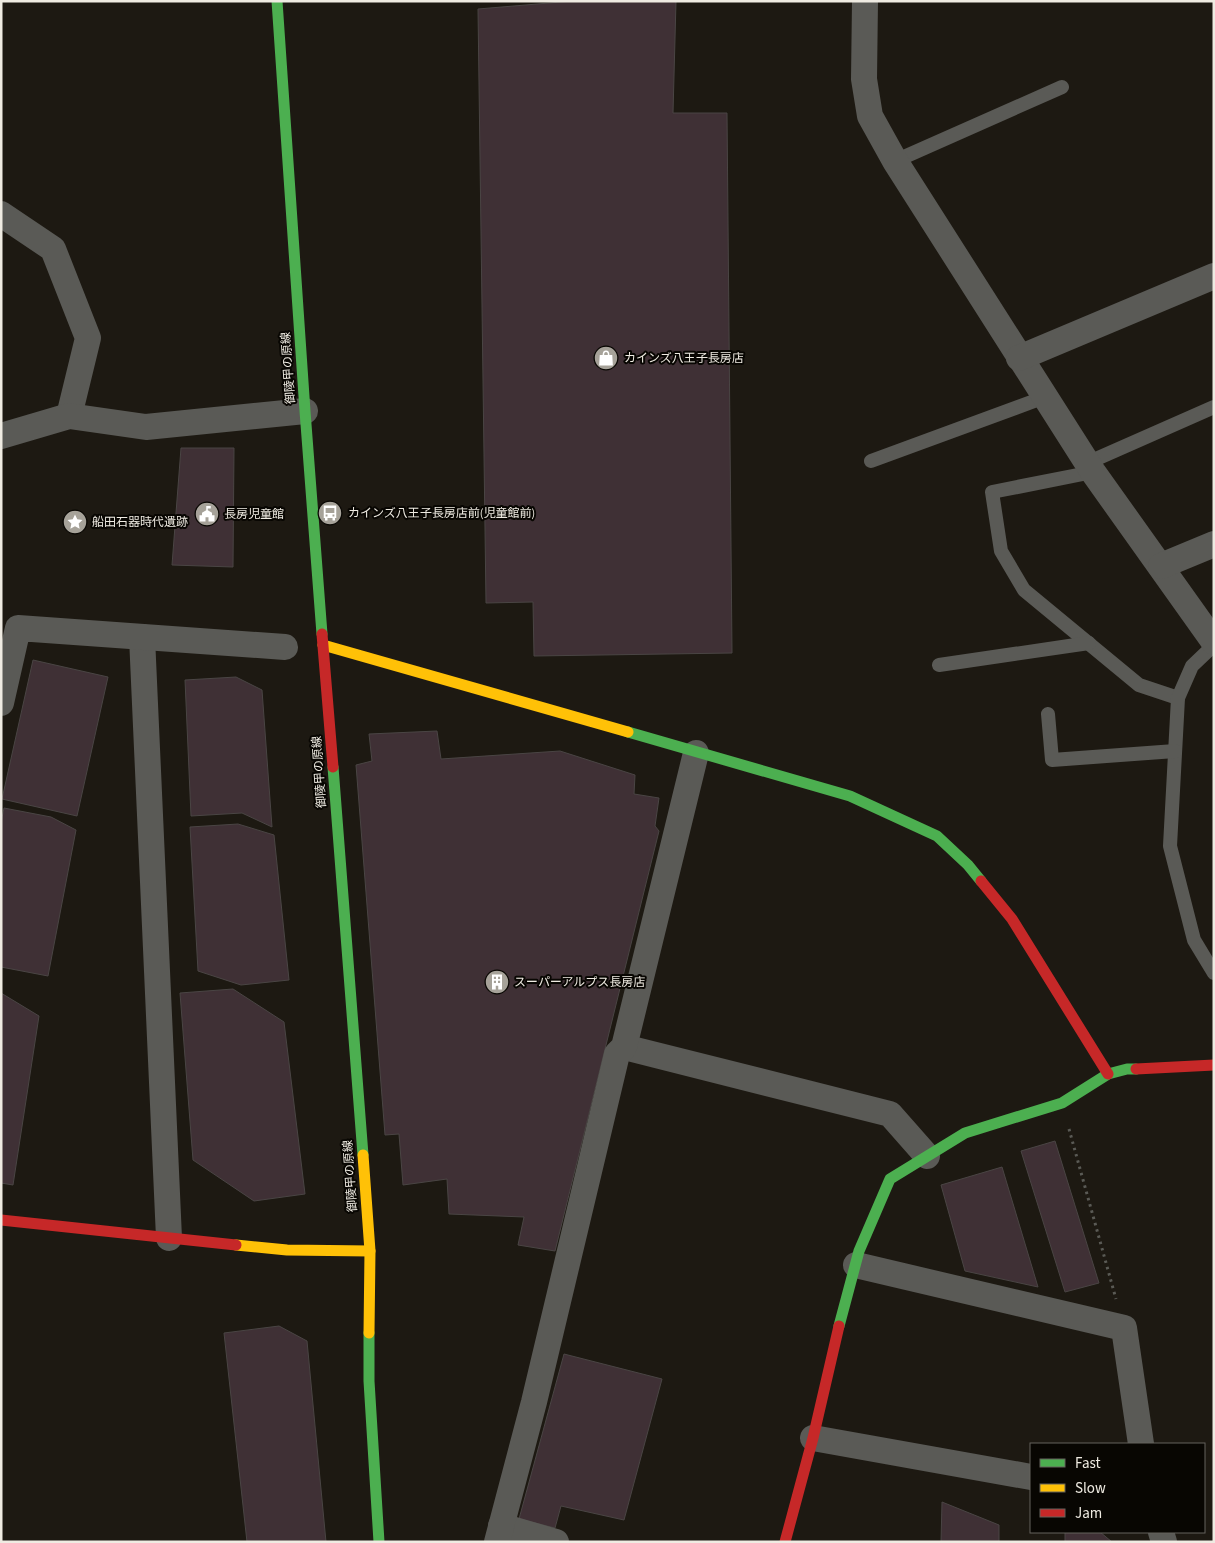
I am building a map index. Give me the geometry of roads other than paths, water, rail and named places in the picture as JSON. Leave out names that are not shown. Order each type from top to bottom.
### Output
[{"type":"street","name":"御陵甲の原線","points":[[276,1],[305,412],[370,1250],[369,1381],[379,1542]]},
{"type":"street","points":[[865,1],[864,79],[870,116],[895,162],[1090,467],[1214,644]]},
{"type":"street","points":[[1,214],[53,249],[88,338],[68,416]]},
{"type":"street","points":[[1020,358],[1214,276]]},
{"type":"street","points":[[1,436],[68,416],[146,427],[305,412]]},
{"type":"street","points":[[1161,566],[1214,544]]},
{"type":"street","points":[[1,703],[18,628],[285,647]]},
{"type":"street","points":[[142,637],[169,1238]]},
{"type":"street","points":[[323,645],[850,796],[937,836],[968,865],[1012,920],[1108,1074]]},
{"type":"street","points":[[556,1542],[499,1534],[534,1402],[617,1054],[624,1047],[696,753]]},
{"type":"street","points":[[624,1047],[890,1114],[927,1156]]},
{"type":"street","points":[[785,1542],[813,1438],[859,1251],[890,1179],[965,1133],[1062,1103],[1108,1074],[1127,1069],[1214,1065]]},
{"type":"street","points":[[1,1220],[287,1250],[370,1250]]},
{"type":"street","points":[[856,1265],[1124,1328],[1141,1443]]},
{"type":"street","points":[[813,1438],[1030,1477]]},
{"type":"lane","points":[[895,162],[1062,87]]},
{"type":"lane","points":[[871,461],[1045,397]]},
{"type":"lane","points":[[1178,698],[1139,684],[1024,590],[1001,552],[992,492],[1090,467],[1214,407]]},
{"type":"lane","points":[[939,665],[1089,643]]},
{"type":"lane","points":[[1214,644],[1192,666],[1178,698],[1170,846],[1194,940],[1214,973]]},
{"type":"lane","points":[[1048,714],[1052,760],[1175,751]]},
{"type":"place","name":"カインズ八王子長房店","points":[[606,358]]},
{"type":"place","name":"カインズ八王子長房店前(児童館前)","points":[[330,513]]},
{"type":"place","name":"長房児童館","points":[[207,514]]},
{"type":"place","name":"船田石器時代遺跡","points":[[75,522]]},
{"type":"place","name":"スーパーアルプス長房店","points":[[497,982]]}]
